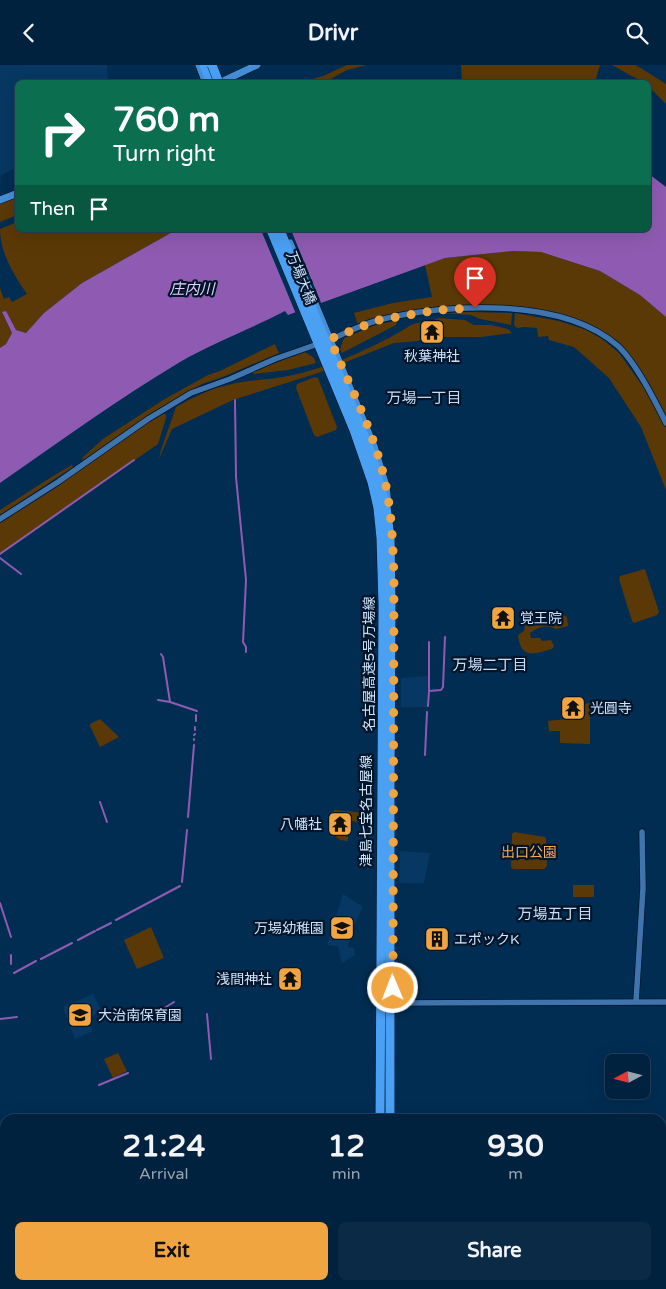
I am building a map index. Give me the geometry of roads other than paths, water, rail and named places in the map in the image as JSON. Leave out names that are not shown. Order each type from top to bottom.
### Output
[{"type":"highway","points":[[204,65],[208,80]]},
{"type":"highway","points":[[212,65],[220,80]]},
{"type":"highway","name":"名古屋高速5号万場線","points":[[273,232],[354,430],[372,482],[380,523],[383,569],[384,677],[379,1114]]},
{"type":"highway","name":"名古屋高速5号万場線","points":[[281,232],[372,455],[386,507],[390,537],[391,1114]]},
{"type":"main road","points":[[199,65],[207,80]]},
{"type":"main road","points":[[216,65],[221,80]]},
{"type":"main road","points":[[223,80],[257,65]]},
{"type":"main road","points":[[0,200],[15,194]]},
{"type":"main road","name":"万場大橋","points":[[268,232],[311,336]]},
{"type":"main road","name":"津島七宝名古屋線","points":[[286,232],[374,446],[386,486],[389,508],[394,577],[391,1114]]},
{"type":"main road","name":"津島七宝名古屋線","points":[[311,336],[365,470],[374,511],[378,552],[379,1114]]},
{"type":"street","points":[[330,339],[379,320],[438,310],[508,308],[542,313],[568,320],[604,336],[619,347],[640,377],[666,423]]},
{"type":"street","points":[[0,519],[58,483],[148,419],[191,393],[314,345]]},
{"type":"street","points":[[636,1002],[643,888],[642,833]]},
{"type":"street","points":[[393,1003],[666,1001]]},
{"type":"water","name":"庄内川","points":[[651,176],[666,187],[666,317],[640,295],[600,271],[541,252],[513,251],[445,258],[288,315],[285,311],[206,348],[134,391],[0,483],[0,348],[6,344],[12,333],[2,312],[6,311],[16,330],[26,333],[44,313],[82,283],[172,232],[651,232]]},
{"type":"waterway","points":[[235,400],[236,477],[246,580],[243,642],[246,652]]},
{"type":"waterway","points":[[0,554],[134,460]]},
{"type":"waterway","points":[[0,558],[21,574]]},
{"type":"waterway","points":[[429,691],[441,690],[443,687],[445,637]]},
{"type":"waterway","points":[[428,706],[429,642]]},
{"type":"waterway","points":[[161,654],[170,702]]},
{"type":"waterway","points":[[158,700],[197,711]]},
{"type":"waterway","points":[[425,755],[427,712]]},
{"type":"waterway","points":[[196,715],[196,721]]},
{"type":"waterway","points":[[188,817],[194,745]]},
{"type":"waterway","points":[[100,802],[107,822]]},
{"type":"waterway","points":[[182,882],[187,830]]},
{"type":"waterway","points":[[116,920],[180,886]]},
{"type":"waterway","points":[[0,903],[11,937]]},
{"type":"waterway","points":[[97,930],[111,923]]},
{"type":"waterway","points":[[78,940],[95,931]]},
{"type":"waterway","points":[[41,959],[72,943]]},
{"type":"waterway","points":[[11,955],[11,964]]},
{"type":"waterway","points":[[14,973],[36,961]]},
{"type":"waterway","points":[[155,1014],[174,1002]]},
{"type":"waterway","points":[[207,1014],[211,1059]]},
{"type":"waterway","points":[[0,1019],[17,1017]]},
{"type":"waterway","points":[[99,1085],[128,1073]]},
{"type":"place","name":"秋葉神社","points":[[432,332]]},
{"type":"place","name":"覚王院","points":[[503,618]]},
{"type":"place","name":"光圓寺","points":[[573,708]]},
{"type":"place","name":"八幡社","points":[[340,824]]},
{"type":"place","name":"万場幼稚園","points":[[342,928]]},
{"type":"place","name":"エポックK","points":[[437,939]]},
{"type":"place","name":"浅間神社","points":[[290,979]]},
{"type":"place","name":"大治南保育園","points":[[80,1015]]},
{"type":"district","name":"万場一丁目","points":[[424,398]]},
{"type":"district","name":"万場二丁目","points":[[490,665]]},
{"type":"district","name":"万場五丁目","points":[[555,914]]},
{"type":"park label","name":"出口公園","points":[[529,852]]}]
